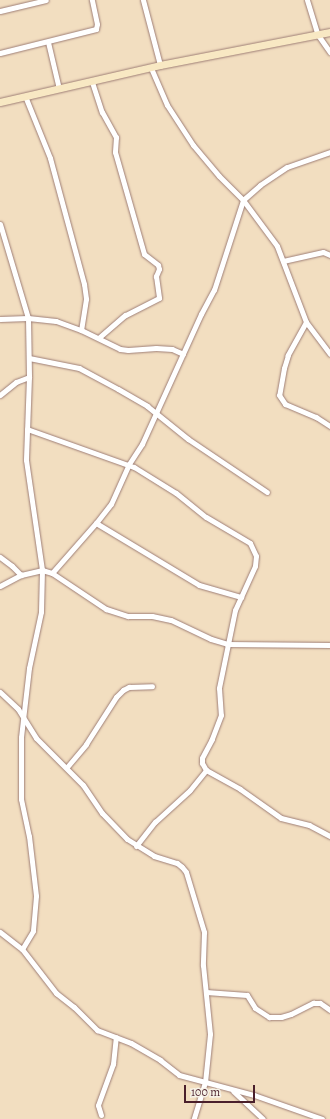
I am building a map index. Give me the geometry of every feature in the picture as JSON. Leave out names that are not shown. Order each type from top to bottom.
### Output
[{"type":"street","points":[[0,11],[46,0]]},
{"type":"street","points":[[0,53],[96,29],[97,24],[92,0]]},
{"type":"street","points":[[143,0],[160,65]]},
{"type":"street","points":[[307,0],[318,35],[330,52]]},
{"type":"street","points":[[0,102],[92,82],[160,65],[330,32]]},
{"type":"street","points":[[48,42],[59,89]]},
{"type":"street","points":[[151,68],[167,104],[193,145],[219,176],[243,200],[277,246],[306,322],[330,354]]},
{"type":"street","points":[[92,82],[102,112],[116,137],[115,152],[144,254],[158,265],[159,269],[156,276],[159,298],[125,314],[99,338]]},
{"type":"street","points":[[25,96],[50,158],[84,284],[86,303],[81,330]]},
{"type":"street","points":[[52,573],[111,504],[129,464],[142,444],[214,290],[243,200],[260,185],[287,167],[330,152]]},
{"type":"street","points":[[0,224],[28,318],[29,358],[26,460],[42,570],[41,612],[29,668],[22,715],[20,756],[21,799],[29,836],[36,896],[33,931],[22,948]]},
{"type":"street","points":[[283,261],[323,252],[330,255]]},
{"type":"street","points":[[0,319],[28,318],[56,321],[81,330],[120,349],[164,348],[172,349],[183,354]]},
{"type":"street","points":[[306,322],[288,355],[279,395],[285,404],[316,417],[330,426]]},
{"type":"street","points":[[29,358],[67,365],[87,372],[124,393],[156,414],[188,439],[267,492]]},
{"type":"street","points":[[0,395],[16,382],[28,377]]},
{"type":"street","points":[[27,429],[129,464],[176,493],[206,517],[250,543],[256,556],[255,566],[235,610],[219,688],[221,715],[212,739],[202,758],[202,763],[206,770],[240,789],[281,818],[309,825],[330,836]]},
{"type":"street","points":[[96,523],[199,586],[241,597]]},
{"type":"street","points":[[0,557],[21,575]]},
{"type":"street","points":[[0,586],[21,575],[42,570],[52,573],[106,609],[128,616],[152,616],[171,620],[211,639],[227,644],[330,645]]},
{"type":"street","points":[[67,767],[86,744],[116,697],[123,690],[129,687],[152,686]]},
{"type":"street","points":[[0,692],[22,715],[36,738],[67,767],[83,785],[102,814],[126,839],[154,856],[177,864],[186,872],[204,932],[203,965],[210,1034],[205,1082],[194,1119]]},
{"type":"street","points":[[136,846],[155,822],[190,790],[206,770]]},
{"type":"street","points":[[0,932],[22,948],[63,1000],[74,1007],[96,1030],[116,1037],[148,1053],[179,1075],[272,1101],[322,1119]]},
{"type":"street","points":[[206,992],[247,995],[255,1008],[269,1017],[281,1017],[291,1014],[313,1003],[320,1003],[330,1010]]},
{"type":"street","points":[[101,1115],[98,1105],[113,1064],[116,1037]]},
{"type":"street","points":[[231,1090],[263,1119]]}]
